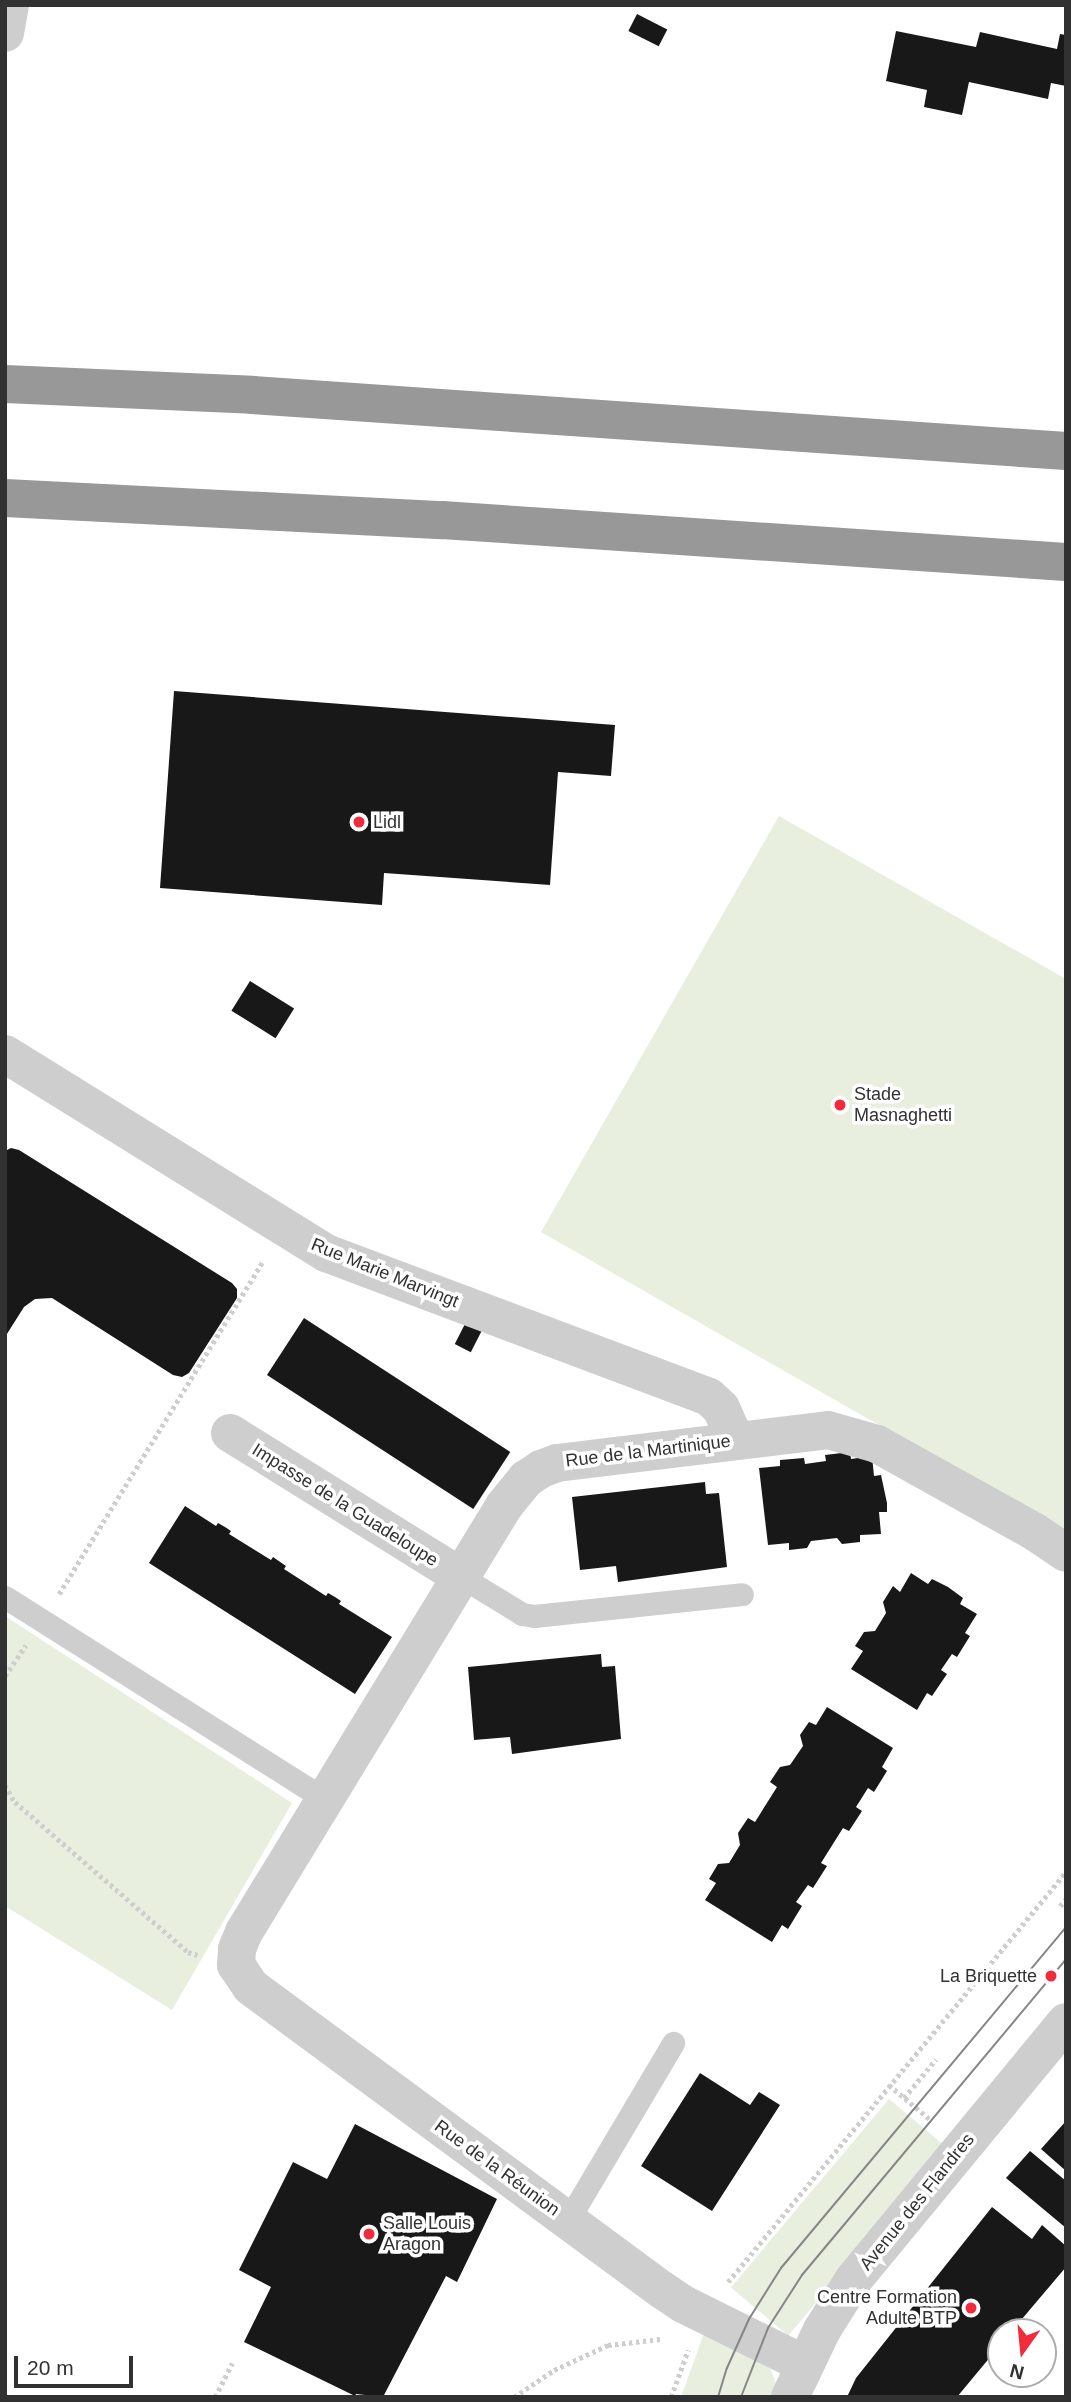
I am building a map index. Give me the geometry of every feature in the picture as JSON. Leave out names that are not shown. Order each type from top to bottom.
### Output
[{"type":"highway","points":[[5,384],[252,395],[1066,451]]},
{"type":"highway","points":[[5,498],[442,520],[1066,562]]},
{"type":"street","points":[[5,33],[10,5]]},
{"type":"street","name":"Rue Marie Marvingt","points":[[5,1054],[283,1227],[345,1261],[709,1397],[721,1408],[735,1440]]},
{"type":"street","name":"Rue de la Martinique","points":[[240,1948],[324,1799],[460,1576],[516,1489],[541,1469],[557,1463],[828,1430],[863,1438],[1035,1532],[1066,1553]]},
{"type":"street","name":"Impasse de la Guadeloupe","points":[[230,1433],[460,1576]]},
{"type":"street","name":"Rue de la Réunion","points":[[240,1948],[251,1987],[662,2290],[700,2326],[797,2381]]},
{"type":"street","name":"Avenue des Flandres","points":[[797,2381],[844,2294],[1066,2022]]},
{"type":"lane","points":[[460,1576],[522,1614],[534,1616],[743,1594]]},
{"type":"lane","points":[[5,1597],[324,1799]]},
{"type":"lane","points":[[568,2220],[673,2043]]},
{"type":"path","points":[[5,1676],[43,1621],[283,1227]]},
{"type":"path","points":[[5,1785],[15,1802],[188,1952],[240,1948]]},
{"type":"path","points":[[671,2397],[700,2326],[738,2269],[1066,1872]]},
{"type":"path","points":[[1060,1906],[1066,1899]]},
{"type":"path","points":[[904,2098],[936,2059]]},
{"type":"path","points":[[889,2085],[963,2147]]},
{"type":"path","points":[[514,2397],[554,2370],[608,2345],[700,2326]]},
{"type":"path","points":[[215,2397],[232,2363]]},
{"type":"green space","name":"Stade Masnaghetti","points":[[779,816],[1066,979],[1066,1532],[541,1232]]},
{"type":"green space","points":[[5,1616],[292,1803],[172,2010],[5,1906]]},
{"type":"green space","points":[[889,2099],[946,2147],[788,2336],[731,2287]]},
{"type":"green space","points":[[704,2333],[770,2367],[776,2384],[773,2397],[681,2397]]},
{"type":"building","points":[[637,14],[667,29],[659,46],[628,31]]},
{"type":"building","points":[[896,31],[976,47],[980,32],[1057,49],[1060,34],[1066,35],[1066,86],[1051,83],[1048,99],[969,82],[962,115],[924,107],[927,90],[886,81]]},
{"type":"building","name":"Lidl","points":[[174,691],[615,725],[611,776],[558,772],[550,885],[384,873],[382,905],[160,888]]},
{"type":"building","points":[[250,981],[294,1009],[276,1038],[231,1011]]},
{"type":"building","points":[[11,1148],[19,1150],[232,1283],[237,1289],[237,1298],[189,1373],[182,1377],[173,1375],[52,1298],[35,1299],[24,1307],[5,1337],[5,1151]]},
{"type":"building","points":[[304,1318],[510,1452],[473,1509],[267,1375]]},
{"type":"building","points":[[467,1320],[483,1328],[471,1352],[455,1344]]},
{"type":"building","points":[[850,1452],[851,1459],[872,1456],[874,1476],[881,1475],[887,1512],[879,1512],[881,1534],[860,1535],[860,1542],[842,1544],[837,1538],[811,1541],[807,1548],[789,1550],[789,1543],[768,1545],[759,1468],[780,1466],[780,1460],[804,1458],[805,1464],[826,1461],[825,1455]]},
{"type":"building","points":[[705,1482],[706,1494],[719,1493],[727,1567],[618,1582],[616,1566],[580,1570],[572,1497]]},
{"type":"building","points":[[185,1506],[216,1526],[218,1523],[225,1527],[231,1531],[229,1534],[271,1560],[273,1557],[286,1566],[284,1569],[326,1596],[328,1593],[335,1597],[341,1601],[339,1604],[392,1637],[355,1694],[149,1563]]},
{"type":"building","points":[[911,1573],[928,1584],[932,1579],[948,1587],[963,1598],[960,1604],[977,1614],[965,1633],[970,1636],[957,1657],[952,1654],[941,1670],[947,1674],[932,1696],[927,1693],[917,1710],[851,1669],[863,1651],[855,1646],[864,1632],[875,1631],[886,1613],[883,1602],[893,1586],[900,1592]]},
{"type":"building","points":[[601,1654],[602,1667],[615,1666],[621,1739],[512,1754],[510,1737],[474,1740],[468,1667]]},
{"type":"building","points":[[827,1707],[893,1748],[882,1767],[887,1771],[874,1792],[868,1788],[856,1807],[862,1811],[849,1831],[843,1828],[821,1863],[827,1866],[813,1888],[808,1885],[796,1902],[802,1906],[788,1929],[782,1925],[772,1942],[705,1900],[716,1883],[709,1879],[718,1864],[729,1863],[740,1845],[738,1833],[748,1818],[755,1822],[777,1787],[770,1782],[780,1767],[790,1765],[803,1746],[800,1735],[809,1722],[816,1725]]},
{"type":"building","points":[[700,2073],[750,2105],[759,2092],[780,2105],[712,2211],[641,2166]]},
{"type":"building","points":[[1066,2121],[1066,2171],[1041,2149]]},
{"type":"building","name":"Salle Louis Aragon","points":[[355,2124],[497,2199],[457,2282],[446,2276],[383,2397],[355,2396],[244,2342],[271,2287],[239,2270],[293,2162],[327,2179]]},
{"type":"building","points":[[1030,2151],[1066,2181],[1066,2228],[1006,2178]]},
{"type":"building","name":"Centre Formation Adulte BTP","points":[[992,2207],[1032,2239],[1042,2225],[1066,2246],[1066,2267],[1023,2318],[987,2318],[987,2361],[957,2397],[847,2397],[856,2378]]},
{"type":"tram line","points":[[718,2397],[727,2368],[749,2319],[781,2268],[1066,1927]]},
{"type":"tram line","points":[[741,2397],[768,2328],[802,2275],[1066,1959]]},
{"type":"place","name":"Lidl","points":[[359,822]]},
{"type":"place","name":"Stade Masnaghetti","points":[[840,1105]]},
{"type":"place","name":"La Briquette","points":[[1051,1976]]},
{"type":"place","name":"Salle Louis Aragon","points":[[369,2234]]},
{"type":"place","name":"Centre Formation Adulte BTP","points":[[971,2308]]}]
